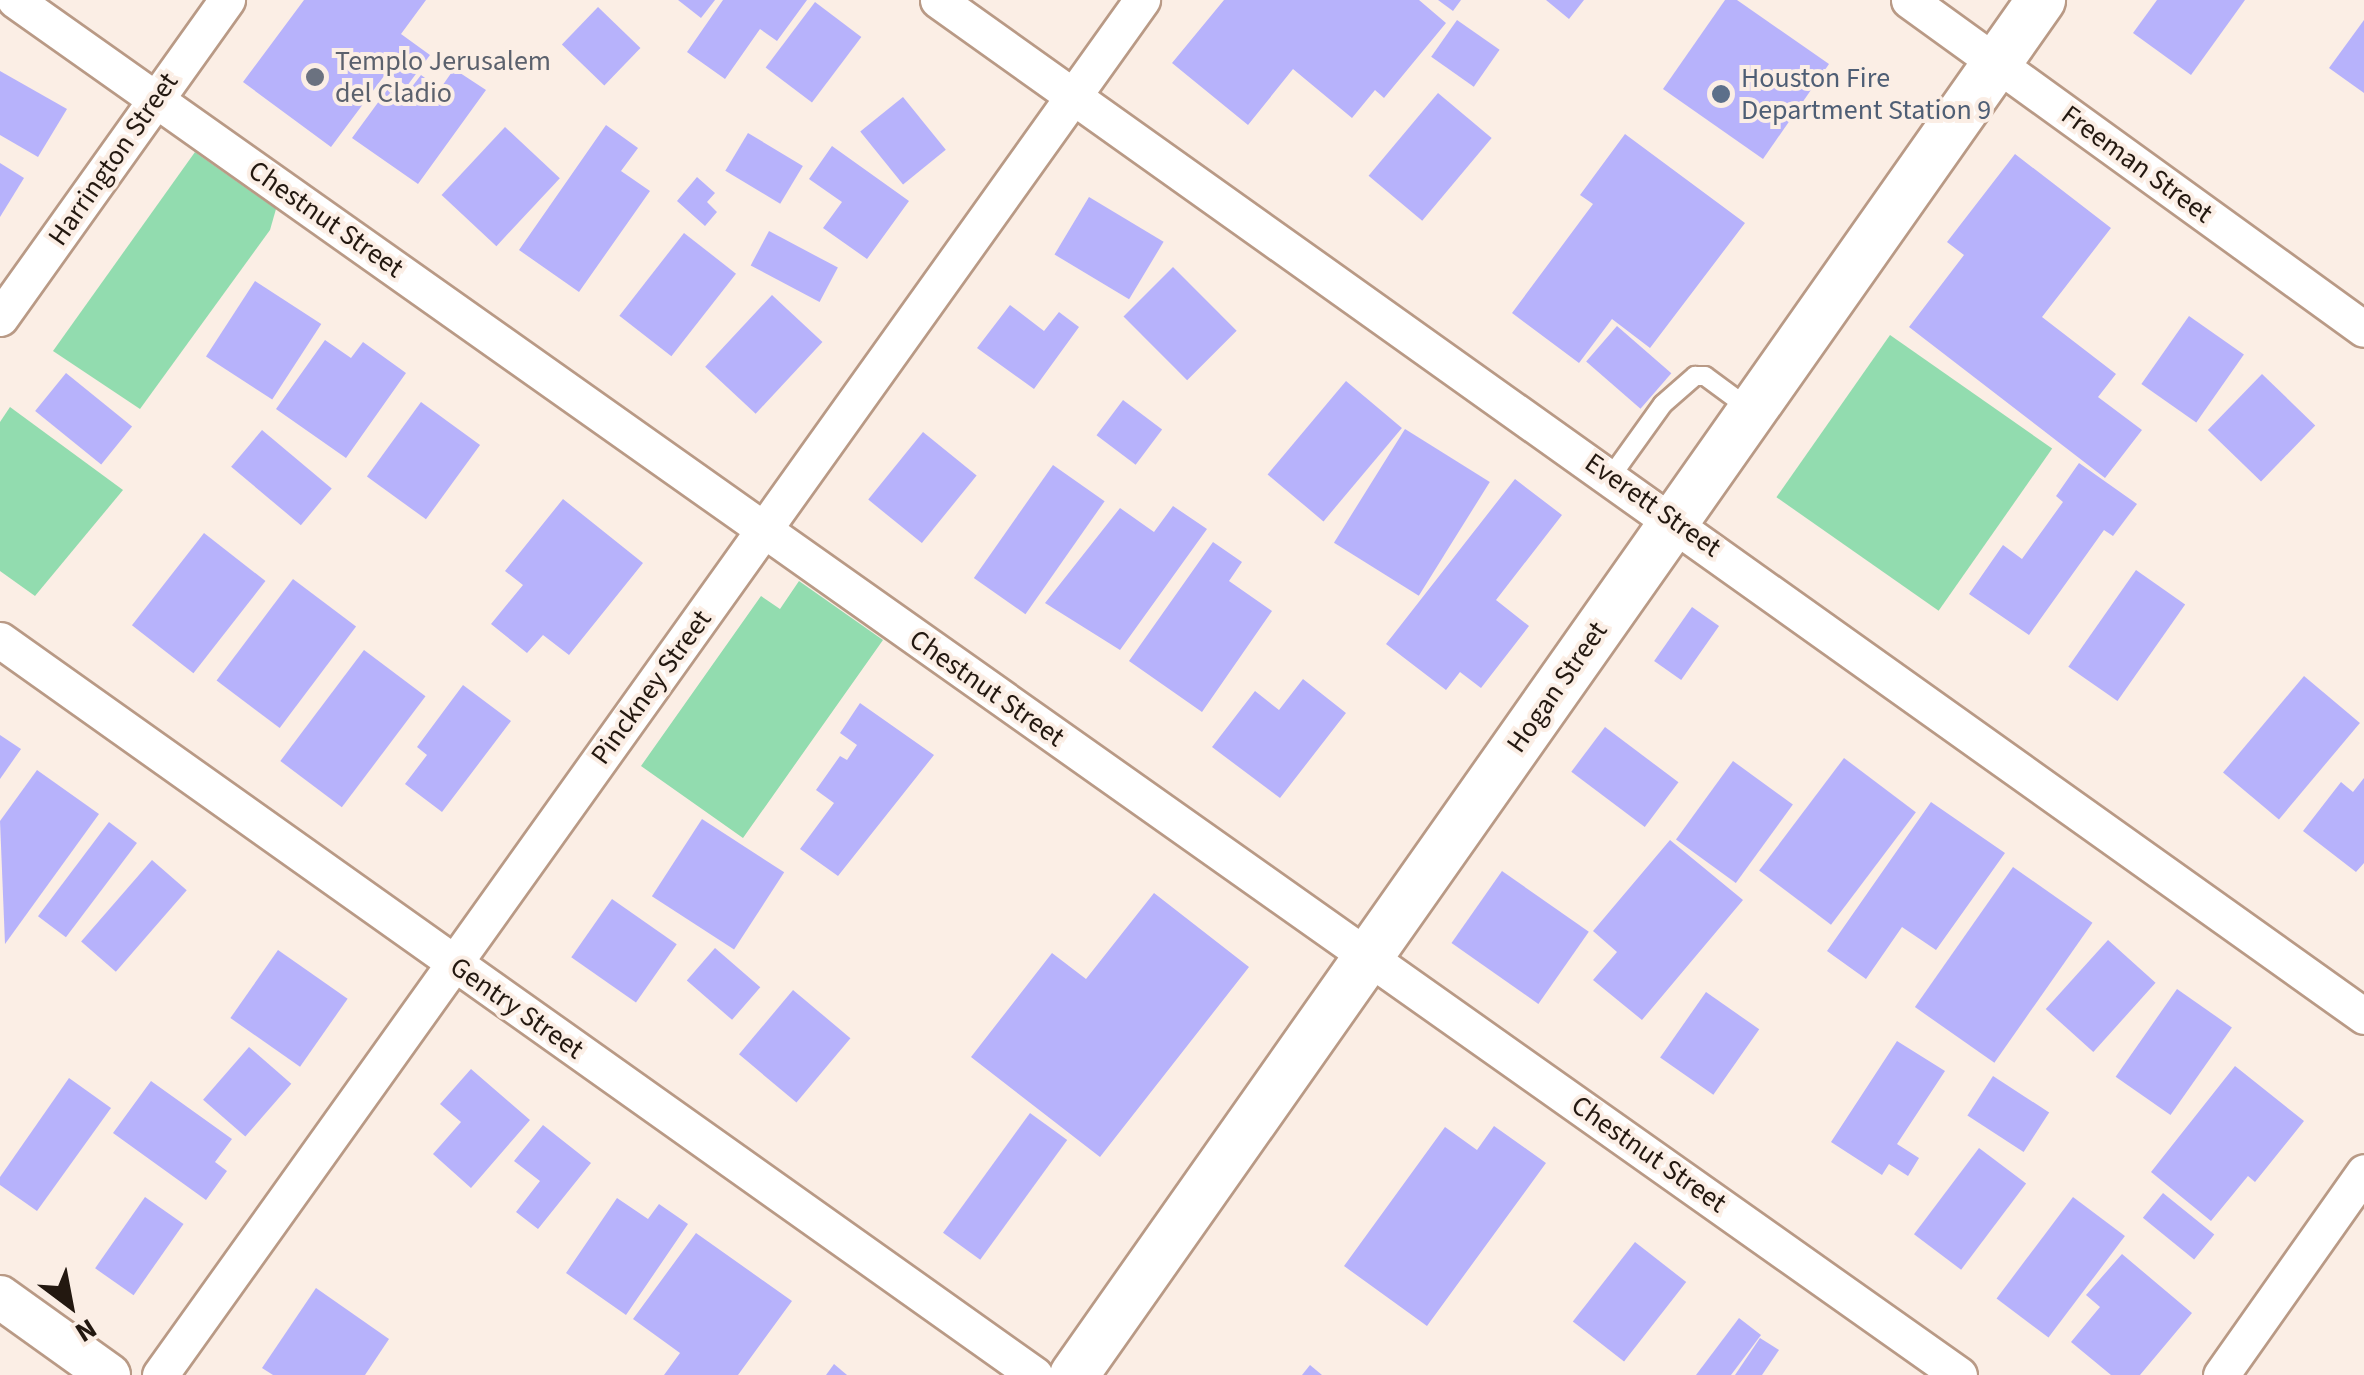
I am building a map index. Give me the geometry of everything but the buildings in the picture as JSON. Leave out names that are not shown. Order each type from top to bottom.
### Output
[{"type":"main road","name":"Hogan Street","points":[[1074,1375],[2041,0]]},
{"type":"street","name":"Chestnut Street","points":[[15,0],[1959,1375]]},
{"type":"street","name":"Harrington Street","points":[[0,318],[226,0]]},
{"type":"street","name":"Everett Street","points":[[938,0],[1674,519],[2364,1016]]},
{"type":"street","name":"Pinckney Street","points":[[160,1375],[1142,0]]},
{"type":"street","name":"Freeman Street","points":[[1908,0],[2364,330]]},
{"type":"street","name":"Gentry Street","points":[[0,640],[1035,1375]]},
{"type":"street","points":[[2221,1375],[2364,1172]]},
{"type":"street","points":[[0,1297],[109,1375]]},
{"type":"lane","points":[[1612,476],[1663,404],[1695,376],[1705,376],[1750,410]]},
{"type":"green space","points":[[195,152],[276,209],[270,230],[140,409],[53,351]]},
{"type":"green space","points":[[1890,335],[2052,449],[1939,611],[1776,497]]},
{"type":"green space","points":[[10,407],[123,490],[35,596],[0,571],[0,422]]},
{"type":"green space","points":[[799,581],[883,640],[743,838],[641,766],[761,596],[780,609]]},
{"type":"place","name":"Templo Jerusalem del Cladio","points":[[315,77]]},
{"type":"place","name":"Houston Fire Department Station 9","points":[[1721,94]]}]
